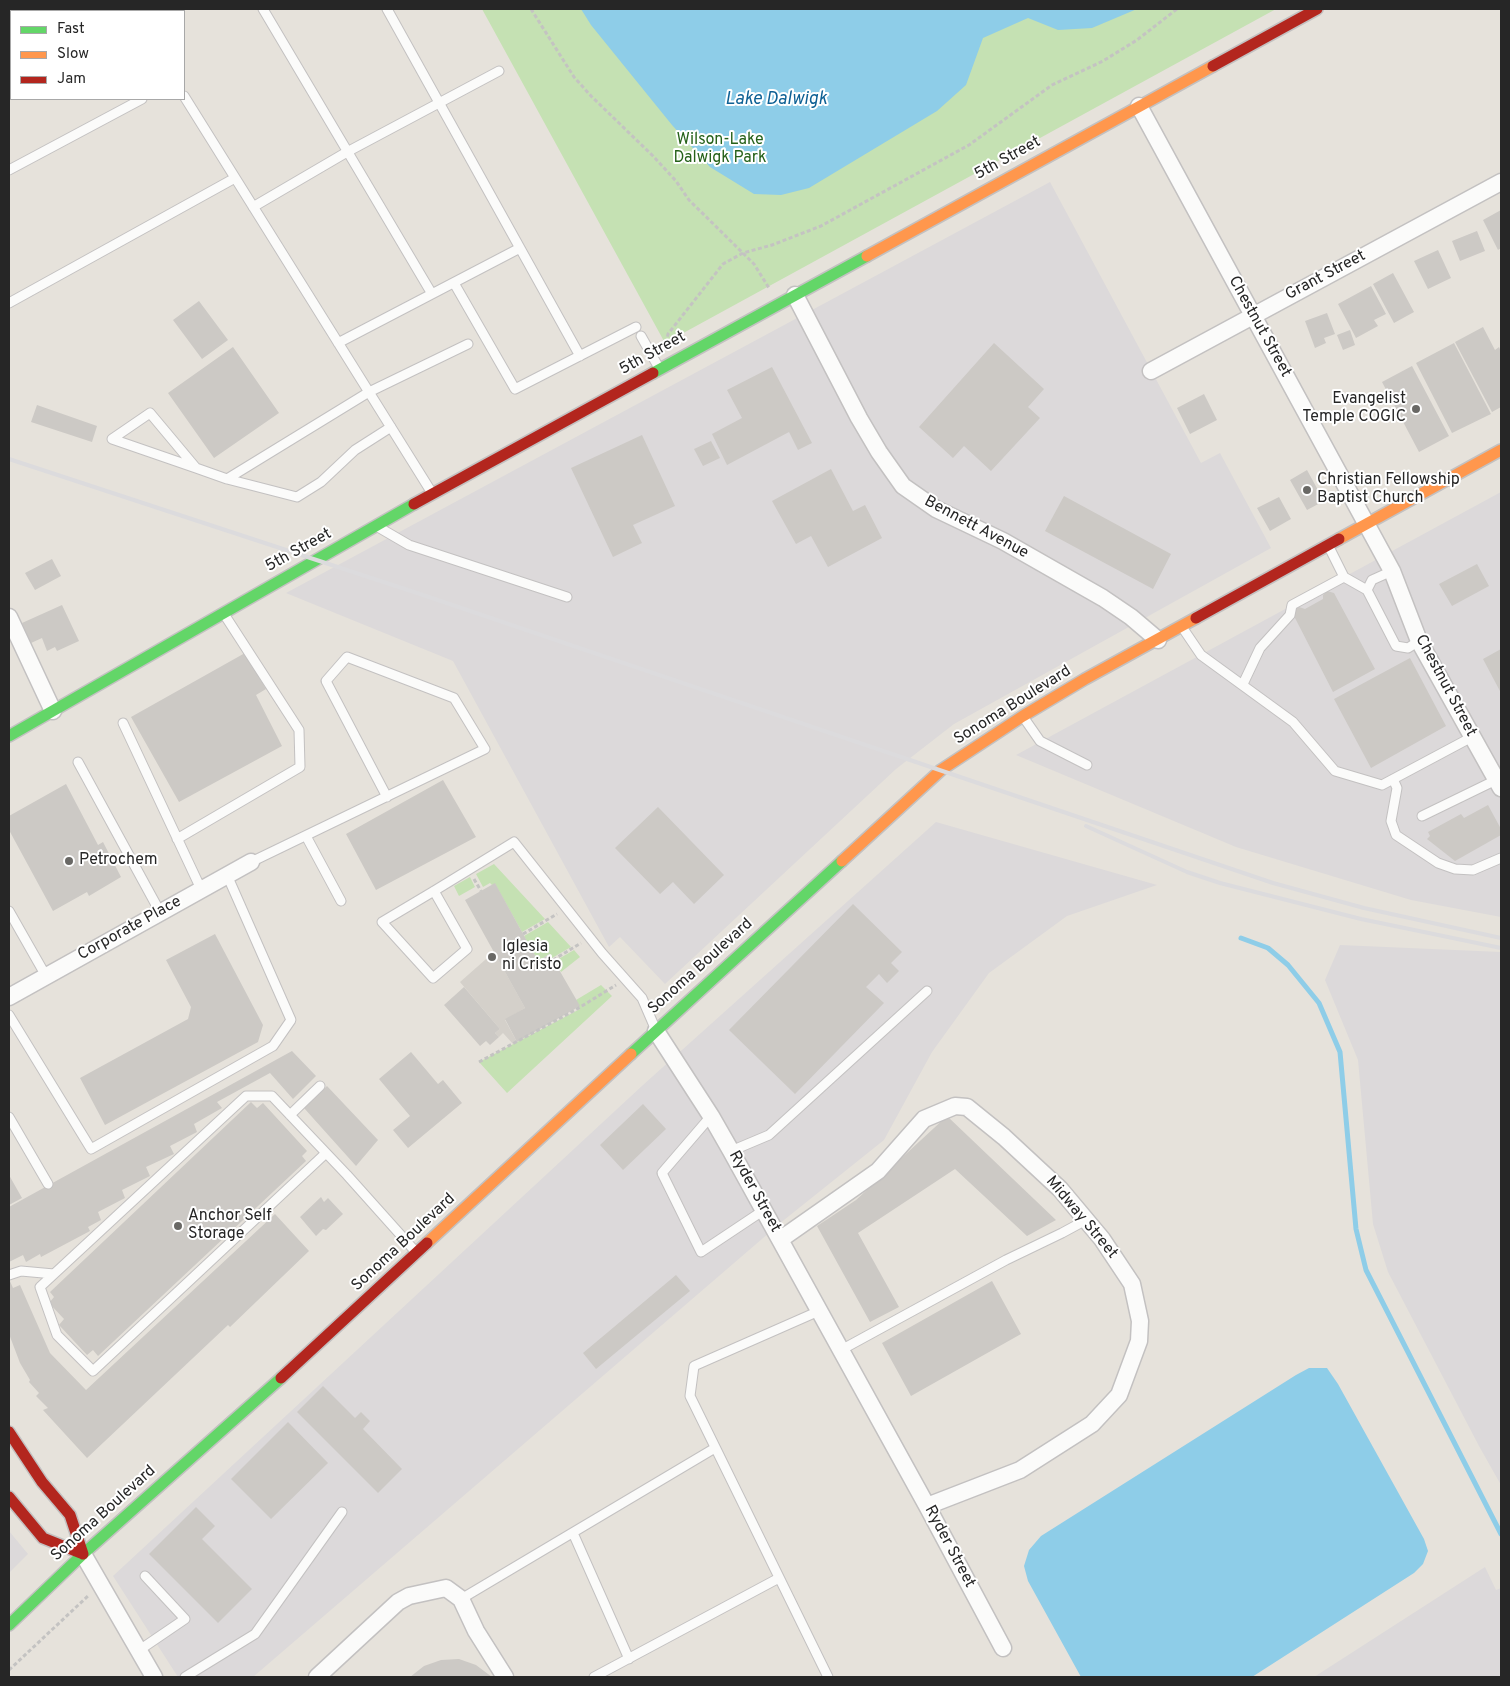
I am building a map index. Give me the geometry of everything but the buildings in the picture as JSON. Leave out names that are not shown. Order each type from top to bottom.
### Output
[{"type":"main road","name":"5th Street","points":[[9,736],[432,494],[1317,9]]},
{"type":"main road","name":"Sonoma Boulevard","points":[[9,1625],[83,1554],[322,1341],[941,770],[1023,716],[1501,450]]},
{"type":"main road","points":[[9,1432],[42,1482],[70,1515],[83,1554]]},
{"type":"main road","points":[[9,1497],[42,1538],[83,1554]]},
{"type":"street","name":"Chestnut Street","points":[[1139,106],[1392,571],[1419,642],[1499,784]]},
{"type":"street","name":"Grant Street","points":[[1151,371],[1501,182]]},
{"type":"street","name":"Bennett Avenue","points":[[795,294],[859,418],[879,452],[903,486],[936,509],[1003,541],[1103,598],[1131,617],[1158,640]]},
{"type":"street","points":[[9,617],[52,711]]},
{"type":"street","name":"Corporate Place","points":[[9,997],[251,862]]},
{"type":"street","name":"Ryder Street","points":[[656,1031],[712,1116],[732,1151],[1003,1648]]},
{"type":"street","name":"Midway Street","points":[[781,1239],[878,1171],[924,1118],[955,1106],[967,1107],[1004,1137],[1060,1190],[1102,1239],[1132,1284],[1140,1321],[1139,1341],[1119,1395],[1092,1424],[1020,1470],[927,1506]]},
{"type":"street","points":[[83,1554],[154,1677]]},
{"type":"street","points":[[317,1677],[398,1602],[409,1596],[446,1588],[461,1600],[476,1631],[505,1677]]},
{"type":"lane","points":[[263,9],[432,294]]},
{"type":"lane","points":[[387,9],[580,356]]},
{"type":"lane","points":[[253,207],[347,152],[499,71]]},
{"type":"lane","points":[[185,98],[432,494]]},
{"type":"lane","points":[[9,170],[140,100]]},
{"type":"lane","points":[[9,303],[235,178]]},
{"type":"lane","points":[[338,344],[520,248]]},
{"type":"lane","points":[[454,283],[515,389],[636,327]]},
{"type":"lane","points":[[641,336],[659,369]]},
{"type":"lane","points":[[227,479],[369,392],[468,344]]},
{"type":"lane","points":[[196,468],[150,413],[112,439],[227,479],[297,497],[321,482],[355,450],[391,427]]},
{"type":"lane","points":[[376,526],[409,545],[567,597]]},
{"type":"lane","points":[[1328,546],[1344,576],[1367,590],[1396,646],[1408,648],[1419,642]]},
{"type":"lane","points":[[1367,590],[1372,580],[1392,571]]},
{"type":"lane","points":[[1243,684],[1260,648],[1290,615],[1292,605],[1344,576]]},
{"type":"lane","points":[[177,839],[300,767],[299,730],[223,612]]},
{"type":"lane","points":[[1182,626],[1201,654],[1293,722],[1335,771],[1382,785],[1472,737]]},
{"type":"lane","points":[[251,862],[306,836],[485,750],[454,698],[347,657],[326,681],[387,797]]},
{"type":"lane","points":[[1023,716],[1040,741],[1087,766]]},
{"type":"lane","points":[[123,723],[201,889]]},
{"type":"lane","points":[[78,762],[160,912]]},
{"type":"lane","points":[[1393,779],[1397,788],[1392,821],[1396,835],[1438,863],[1455,869],[1473,870],[1501,858]]},
{"type":"lane","points":[[1422,816],[1499,784]]},
{"type":"lane","points":[[306,836],[341,901]]},
{"type":"lane","name":"Ryder Street","points":[[434,890],[467,949],[433,978],[382,922],[434,890],[514,842],[590,938],[642,998],[656,1031]]},
{"type":"lane","points":[[9,1014],[91,1149],[273,1046],[291,1020],[227,875]]},
{"type":"lane","points":[[9,911],[46,976]]},
{"type":"lane","points":[[732,1151],[769,1135],[927,990]]},
{"type":"lane","points":[[290,1115],[320,1086]]},
{"type":"lane","points":[[326,1153],[93,1371],[57,1335],[40,1287],[246,1096],[272,1096],[326,1153],[417,1253]]},
{"type":"lane","points":[[712,1116],[662,1173],[701,1252],[764,1210]]},
{"type":"lane","points":[[9,1117],[48,1184]]},
{"type":"lane","points":[[840,1350],[1006,1260],[1086,1220]]},
{"type":"lane","points":[[9,1275],[21,1271],[54,1274]]},
{"type":"lane","points":[[819,1311],[694,1366],[690,1396],[828,1677]]},
{"type":"lane","points":[[461,1600],[715,1448]]},
{"type":"lane","points":[[185,1677],[255,1634],[342,1512]]},
{"type":"lane","points":[[573,1533],[629,1658]]},
{"type":"lane","points":[[138,1651],[185,1619],[145,1576]]},
{"type":"lane","points":[[594,1677],[779,1578]]},
{"type":"path","points":[[531,9],[574,76],[591,96],[642,143],[676,181],[689,200],[754,264],[780,302]]},
{"type":"path","points":[[659,369],[668,334],[723,264],[743,253],[772,245],[821,226],[969,145],[1052,86],[1102,61],[1137,40],[1177,9]]},
{"type":"path","points":[[523,934],[567,908]]},
{"type":"path","points":[[553,960],[590,938]]},
{"type":"path","points":[[479,1062],[607,992],[624,978]]},
{"type":"path","points":[[9,1670],[100,1584]]},
{"type":"shaded area","points":[[1050,182],[1201,463],[1220,453],[1271,548],[954,724],[896,769],[665,984],[620,937],[609,947],[453,661],[286,593]]},
{"type":"shaded area","points":[[1501,492],[1501,917],[1411,900],[1236,847],[1016,755]]},
{"type":"shaded area","points":[[936,822],[1157,885],[1067,916],[989,973],[932,1052],[884,1140],[784,1220],[253,1677],[178,1677],[113,1576],[643,1085]]},
{"type":"shaded area","points":[[1340,945],[1501,952],[1501,1485],[1388,1272],[1373,1224],[1358,1060],[1325,980]]},
{"type":"shaded area","points":[[494,952],[525,1008],[505,1020],[517,1042],[513,1044],[503,1033],[499,1037],[495,1033],[500,1029],[460,982]]},
{"type":"shaded area","points":[[9,1531],[28,1554],[9,1573]]},
{"type":"shaded area","points":[[1485,1567],[1496,1590],[1501,1588],[1501,1677],[1314,1677]]},
{"type":"green space","name":"Wilson-Lake Dalwigk Park","points":[[482,9],[1276,9],[665,343]]},
{"type":"green space","points":[[494,864],[545,919],[522,932],[495,884],[492,885],[490,883],[483,887],[476,874]]},
{"type":"green space","points":[[470,877],[475,887],[459,896],[454,886]]},
{"type":"green space","points":[[548,922],[571,947],[552,958],[550,954],[538,961],[524,936]]},
{"type":"green space","points":[[574,950],[580,957],[561,972],[555,961]]},
{"type":"green space","points":[[601,985],[612,996],[507,1093],[479,1062],[580,1009],[576,1000]]},
{"type":"water","name":"Lake Dalwigk","points":[[581,9],[1137,9],[1092,28],[1058,30],[1028,18],[983,38],[966,85],[937,111],[809,188],[781,195],[754,194],[710,167],[672,125],[591,25]]},
{"type":"water","points":[[1309,1368],[1327,1368],[1338,1384],[1424,1539],[1428,1551],[1423,1564],[1414,1573],[1252,1677],[1081,1677],[1028,1581],[1024,1566],[1029,1550],[1041,1536]]},
{"type":"waterway","points":[[1241,938],[1268,948],[1288,965],[1319,1003],[1340,1052],[1356,1229],[1366,1270],[1501,1534]]},
{"type":"railway","points":[[9,459],[420,594],[1273,883],[1364,908],[1501,938]]},
{"type":"railway","points":[[1086,826],[1187,872],[1220,883],[1361,919],[1501,948]]},
{"type":"traffic: fast","points":[[653,373],[867,256]]},
{"type":"traffic: fast","points":[[9,736],[414,504]]},
{"type":"traffic: fast","points":[[631,1054],[842,861]]},
{"type":"traffic: fast","points":[[9,1625],[83,1554],[281,1378]]},
{"type":"traffic: slow","points":[[867,256],[1213,66]]},
{"type":"traffic: slow","points":[[1339,539],[1501,450]]},
{"type":"traffic: slow","points":[[842,861],[941,770],[1023,716],[1085,679],[1196,618]]},
{"type":"traffic: slow","points":[[427,1243],[631,1054]]},
{"type":"traffic: jam","points":[[1213,66],[1317,9]]},
{"type":"traffic: jam","points":[[414,504],[653,373]]},
{"type":"traffic: jam","points":[[1196,618],[1339,539]]},
{"type":"traffic: jam","points":[[281,1378],[427,1243]]},
{"type":"traffic: jam","points":[[9,1432],[42,1482],[70,1515],[83,1554]]},
{"type":"traffic: jam","points":[[9,1497],[43,1538],[83,1554]]},
{"type":"place","name":"Evangelist Temple COGIC","points":[[1416,409]]},
{"type":"place","name":"Christian Fellowship Baptist Church","points":[[1307,490]]},
{"type":"place","name":"Petrochem","points":[[69,861]]},
{"type":"place","name":"Iglesia ni Cristo","points":[[492,957]]},
{"type":"place","name":"Anchor Self Storage","points":[[178,1226]]}]
